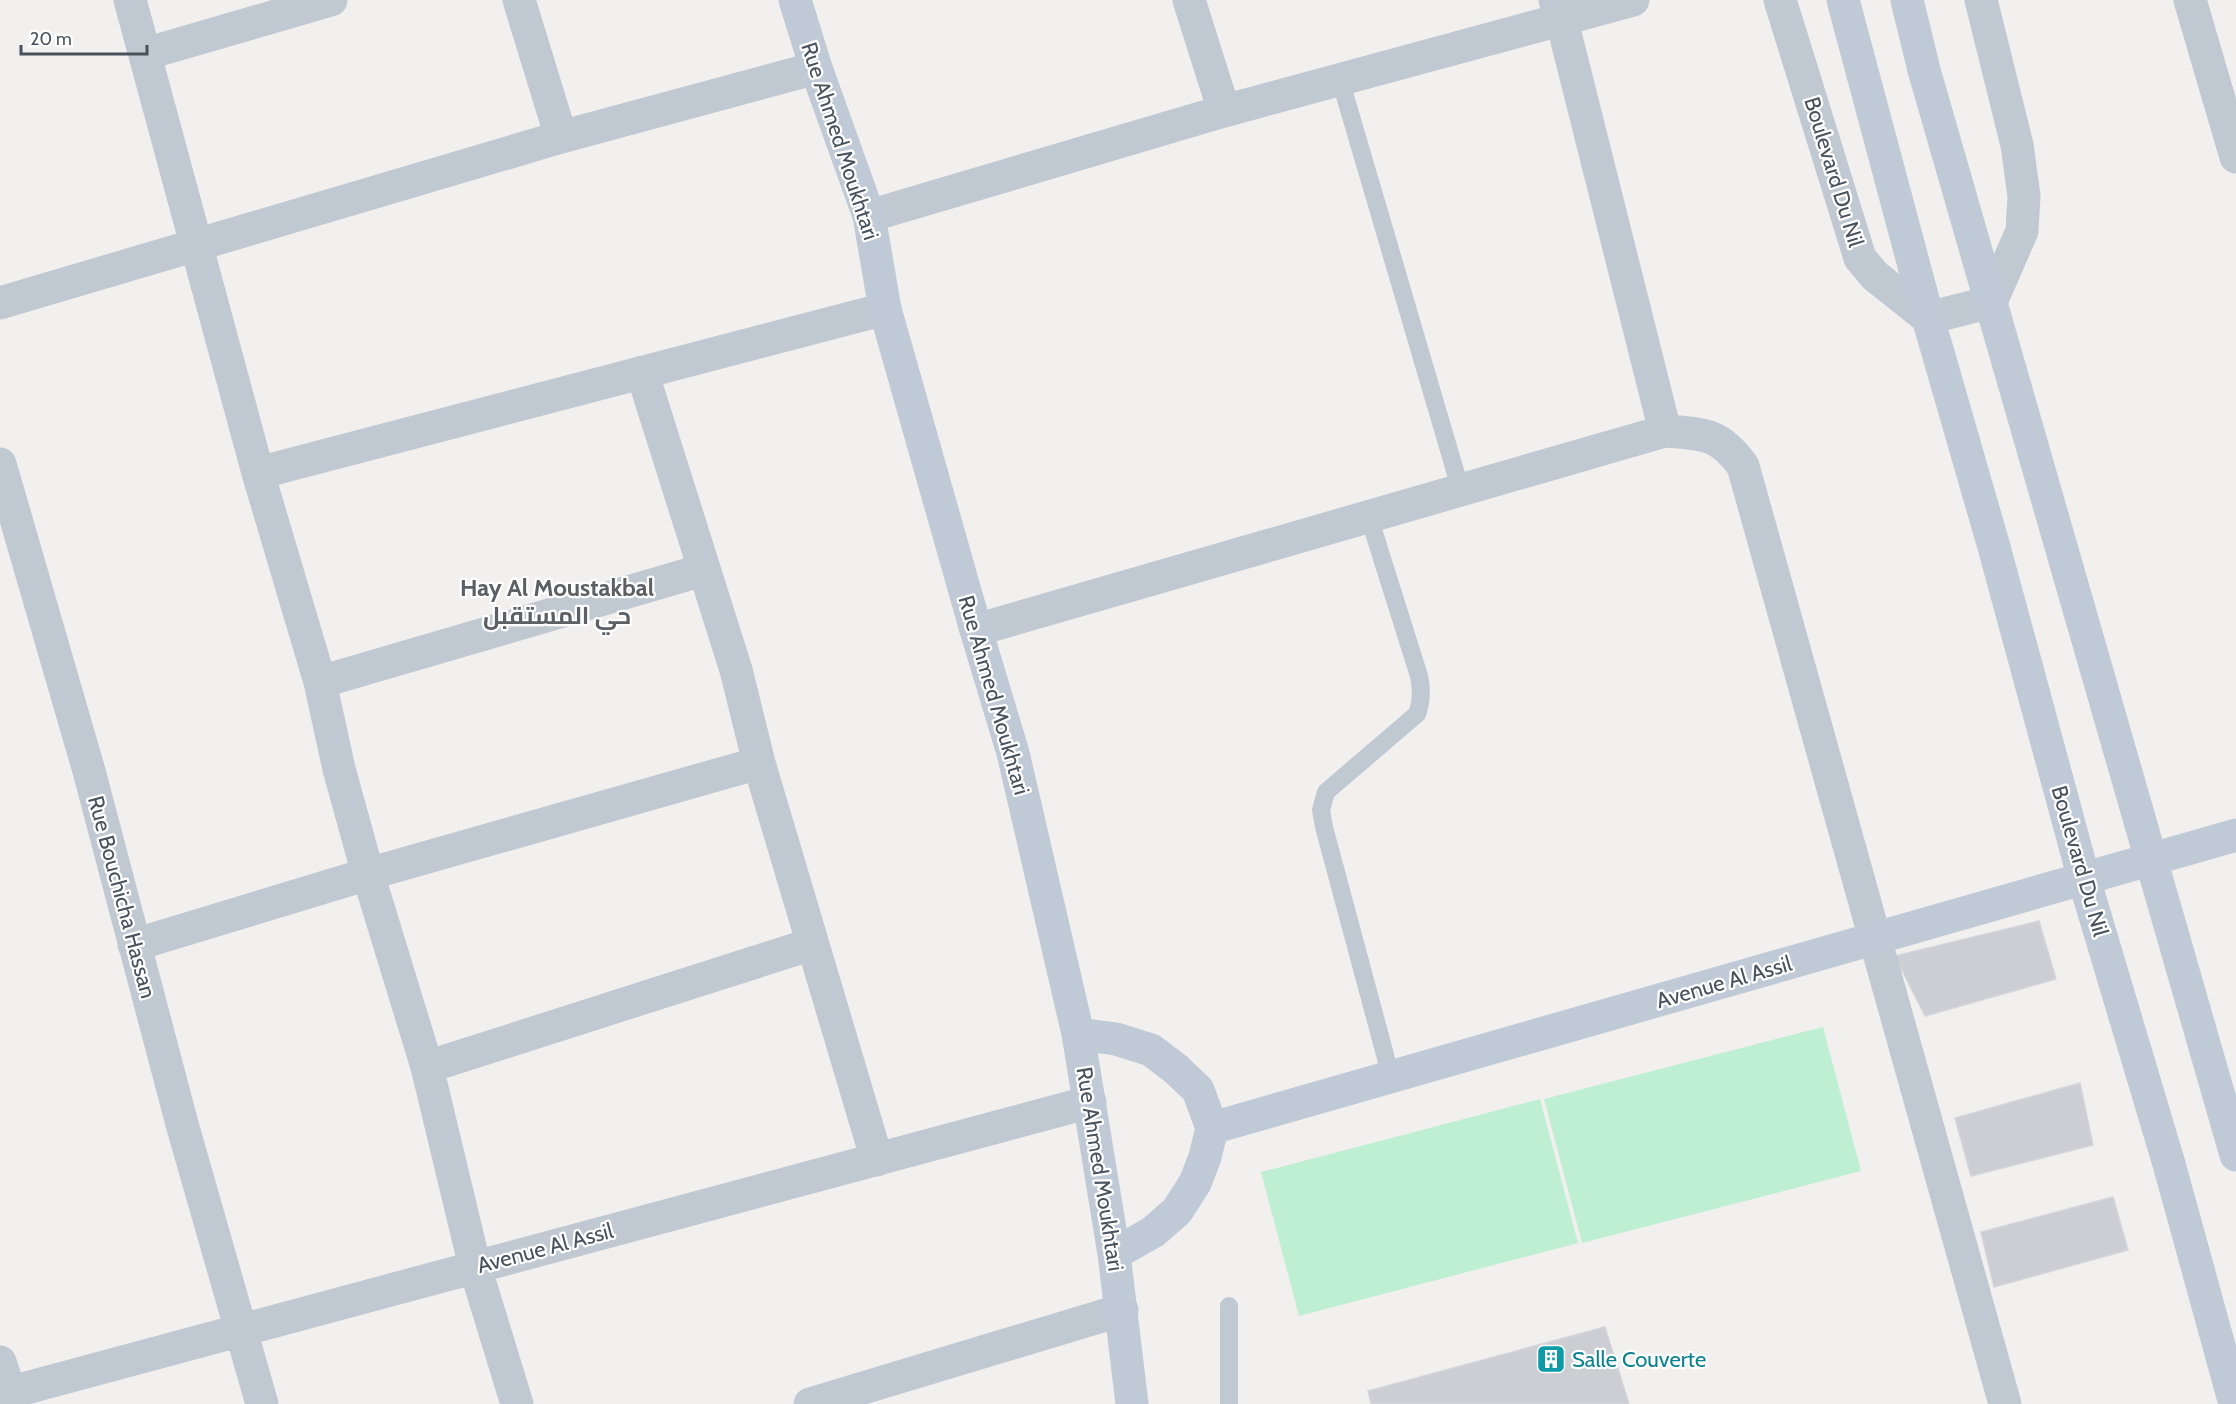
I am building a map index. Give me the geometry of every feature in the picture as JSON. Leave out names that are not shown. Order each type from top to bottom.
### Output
[{"type":"street","points":[[130,0],[258,473],[320,682],[339,770],[427,1067],[474,1267],[516,1404]]},
{"type":"street","points":[[145,54],[331,0]]},
{"type":"street","points":[[519,0],[561,137]]},
{"type":"street","name":"Rue Ahmed Moukhtari","points":[[795,0],[816,68],[869,216],[885,309],[1013,753],[1078,1034],[1114,1254],[1132,1404]]},
{"type":"street","points":[[1189,0],[1224,111]]},
{"type":"street","points":[[869,216],[1340,79],[1559,10],[1634,0]]},
{"type":"street","name":"Boulevard Du Nil","points":[[1780,0],[1860,258],[1875,276],[1928,318]]},
{"type":"street","name":"Boulevard Du Nil","points":[[1843,0],[1928,318],[1994,547],[2084,879],[2169,1164],[2235,1404]]},
{"type":"street","points":[[1907,0],[1924,70],[2236,1155]]},
{"type":"street","points":[[1981,0],[2017,145],[2024,196],[2022,231],[1991,302]]},
{"type":"street","points":[[2190,0],[2236,157]]},
{"type":"street","points":[[1559,10],[1665,431]]},
{"type":"street","points":[[0,303],[561,137],[816,68]]},
{"type":"street","points":[[1928,318],[1991,302]]},
{"type":"street","points":[[258,473],[885,309]]},
{"type":"street","points":[[642,372],[736,670],[759,763],[876,1160]]},
{"type":"street","points":[[976,630],[1665,431],[1693,433],[1718,439],[1731,449],[1743,466],[2005,1404]]},
{"type":"street","name":"Rue Bouchicha Hassan","points":[[0,464],[11,543],[89,771],[182,1124],[262,1404]]},
{"type":"street","points":[[320,682],[703,570]]},
{"type":"street","points":[[134,945],[368,874],[759,763]]},
{"type":"street","name":"Avenue Al Assil","points":[[1212,1128],[2236,835]]},
{"type":"street","points":[[427,1067],[812,944]]},
{"type":"street","points":[[1078,1034],[1116,1039],[1151,1050],[1198,1090],[1212,1128],[1205,1157],[1195,1183],[1178,1210],[1153,1232],[1114,1254]]},
{"type":"street","name":"Avenue Al Assil","points":[[3,1383],[242,1330],[1090,1102]]},
{"type":"street","points":[[810,1404],[1122,1310]]},
{"type":"lane","points":[[1340,79],[1461,491]]},
{"type":"lane","points":[[1369,517],[1419,676],[1422,690],[1421,705],[1417,714],[1326,792],[1321,810],[1390,1077]]},
{"type":"lane","points":[[1229,1306],[1229,1404]]},
{"type":"green space","points":[[1823,1027],[1861,1171],[1582,1243],[1544,1099]]},
{"type":"green space","points":[[1540,1099],[1578,1243],[1299,1316],[1261,1172]]},
{"type":"building","points":[[2039,921],[2056,979],[1925,1016],[1895,956]]},
{"type":"building","points":[[2080,1083],[2093,1145],[1971,1176],[1955,1118]]},
{"type":"building","points":[[2113,1197],[2128,1250],[1994,1287],[1981,1232]]},
{"type":"building","name":"Salle Couverte","points":[[1605,1327],[1629,1404],[1371,1404],[1368,1391]]},
{"type":"place","name":"Salle Couverte","points":[[1551,1359]]},
{"type":"district","name":"Hay Al Moustakbal حي المستقبل","points":[[557,601]]}]
